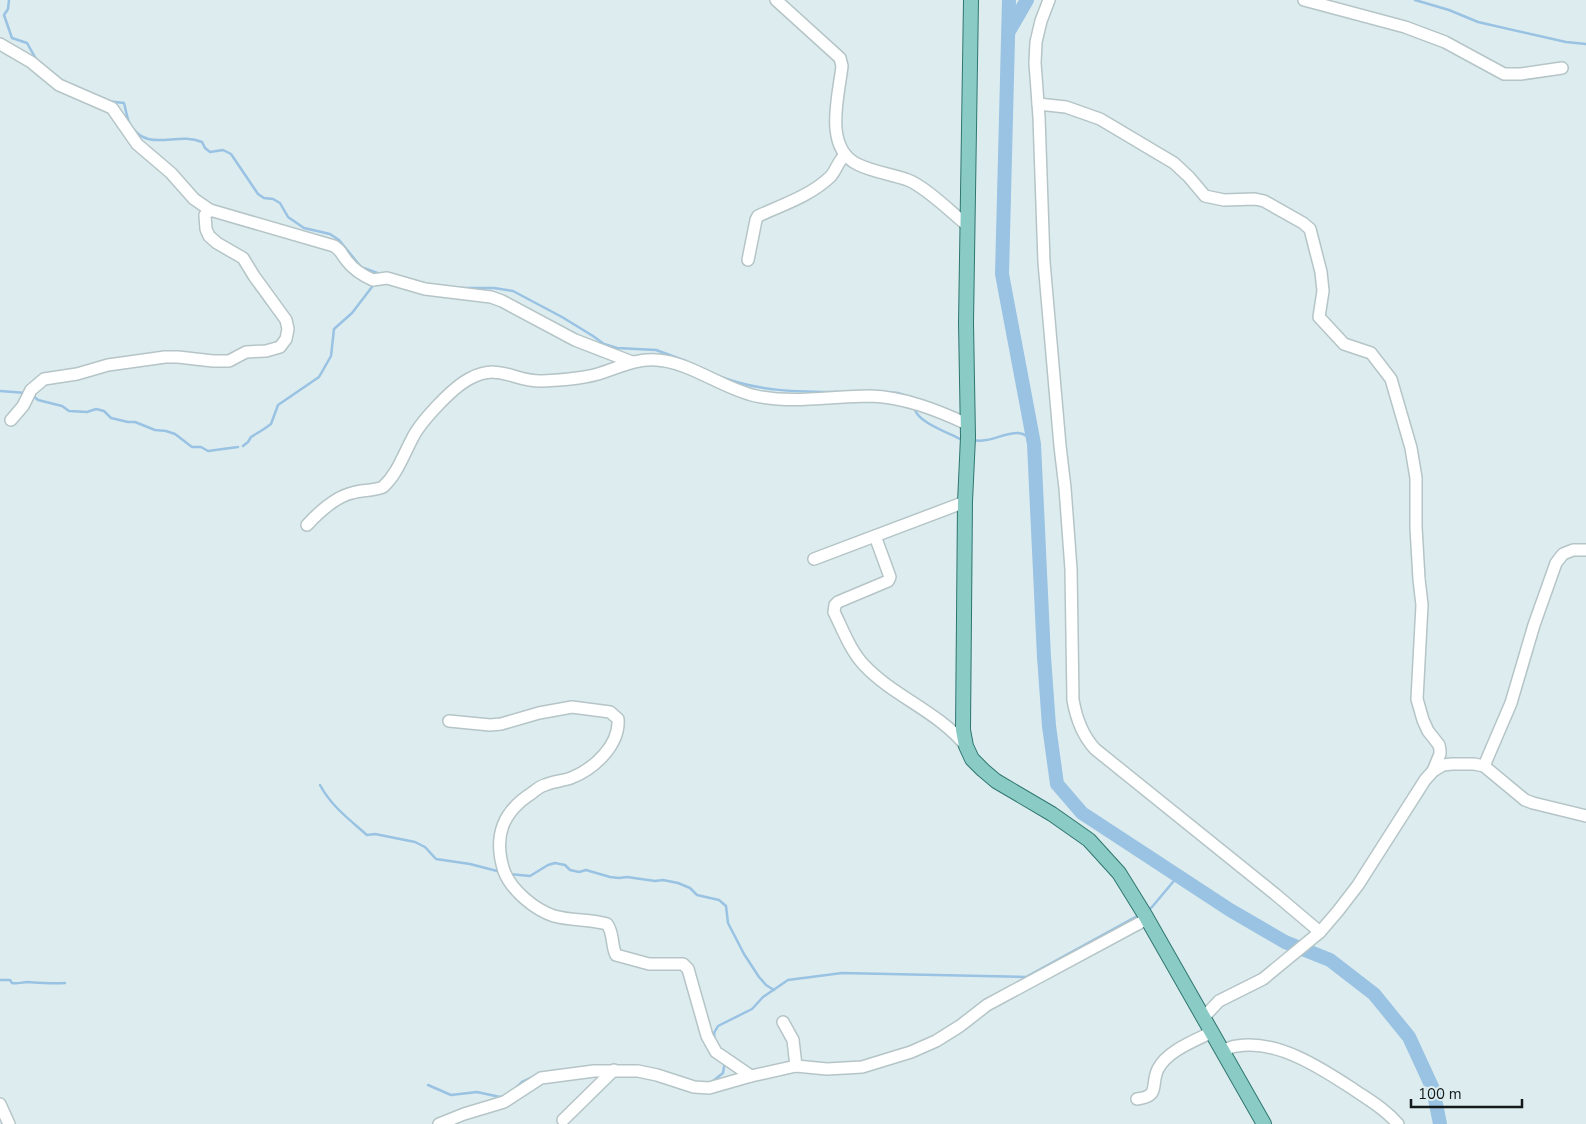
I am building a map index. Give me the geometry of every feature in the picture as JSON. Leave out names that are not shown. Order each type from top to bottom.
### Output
[{"type":"main road","points":[[971,0],[963,730],[966,746],[972,759],[990,776],[1052,814],[1089,840],[1119,873],[1145,914],[1264,1124]]},
{"type":"street","points":[[776,0],[840,58],[842,66],[835,131],[845,155],[861,166],[918,185],[968,226]]},
{"type":"street","points":[[1049,0],[1036,42],[1035,63],[1044,262],[1071,569],[1072,700],[1088,742],[1095,749],[1276,894],[1318,934]]},
{"type":"street","points":[[1304,0],[1405,27],[1445,42],[1504,74],[1520,74],[1562,68]]},
{"type":"street","points":[[0,44],[31,62],[59,85],[112,108],[136,144],[171,173],[194,199],[210,210],[334,246],[341,250],[347,261],[355,269],[373,280],[387,278],[425,289],[482,295],[502,301],[575,340],[632,362]]},
{"type":"street","points":[[1038,104],[1066,107],[1100,119],[1174,163],[1205,196],[1224,200],[1256,199],[1264,201],[1304,223],[1310,229],[1321,272],[1323,291],[1319,317],[1344,344],[1370,353],[1386,371],[1391,380],[1411,448],[1416,478],[1416,535],[1422,605],[1418,699],[1428,731],[1439,745],[1440,750],[1433,771],[1425,780],[1358,885],[1318,934],[1263,979],[1219,1001],[1203,1018]]},
{"type":"street","points":[[748,260],[758,216],[819,186],[832,174],[840,159],[845,155]]},
{"type":"street","points":[[11,420],[23,406],[31,390],[44,379],[77,374],[115,364],[165,357],[178,356],[228,361],[246,352],[266,351],[280,347],[286,339],[288,329],[286,320],[243,258],[217,243],[209,236],[206,229],[205,215],[210,210]]},
{"type":"street","points":[[307,525],[316,515],[340,497],[350,493],[376,490],[383,487],[397,470],[418,429],[459,385],[479,374],[492,371],[538,381],[599,374],[632,362],[664,361],[676,364],[732,388],[758,396],[822,400],[870,396],[888,398],[936,411],[967,424]]},
{"type":"street","points":[[814,559],[965,502]]},
{"type":"street","points":[[875,536],[890,577],[888,581],[838,602],[835,605],[834,612],[852,648],[863,664],[889,687],[930,713],[955,733],[966,746]]},
{"type":"street","points":[[1484,766],[1510,703],[1534,625],[1556,563],[1563,554],[1573,550],[1586,550]]},
{"type":"street","points":[[449,721],[501,724],[572,706],[610,712],[618,719],[619,728],[613,741],[601,758],[588,769],[570,778],[544,785],[521,800],[507,814],[500,836],[500,859],[506,877],[516,891],[529,902],[553,915],[607,924],[611,929],[616,955],[649,964],[683,964],[688,969],[707,1036],[716,1052],[750,1076]]},
{"type":"street","points":[[1433,771],[1452,764],[1484,766],[1525,800],[1533,804],[1586,816]]},
{"type":"street","points":[[439,1124],[504,1102],[541,1078],[594,1071],[638,1071],[694,1087],[709,1088],[750,1076],[796,1066],[827,1069],[862,1067],[911,1052],[936,1041],[960,1026],[987,1005],[1145,914]]},
{"type":"street","points":[[783,1022],[793,1040],[796,1066]]},
{"type":"street","points":[[1137,1099],[1147,1098],[1152,1094],[1158,1068],[1176,1049],[1212,1032]]},
{"type":"street","points":[[1222,1051],[1236,1046],[1254,1045],[1302,1058],[1388,1113],[1398,1124]]},
{"type":"street","points":[[563,1120],[614,1070]]},
{"type":"street","points":[[0,1104],[9,1124]]},
{"type":"waterway","points":[[9,0],[8,9],[4,15],[12,38],[27,43],[36,59]]},
{"type":"waterway","points":[[1009,0],[1002,274],[1034,444],[1044,657],[1049,726],[1057,784],[1082,813],[1230,910],[1285,942],[1330,960],[1374,994],[1409,1037],[1433,1089],[1440,1124]]},
{"type":"waterway","points":[[1009,31],[1027,0]]},
{"type":"waterway","points":[[1415,0],[1449,10],[1478,22],[1566,42],[1586,44]]},
{"type":"waterway","points":[[106,101],[124,103],[131,126],[138,134],[146,138],[155,140],[193,139],[202,142],[210,152],[223,150],[231,154],[258,194],[280,203],[288,217],[304,228],[330,234],[339,240],[361,267],[380,274]]},
{"type":"waterway","points":[[243,446],[251,437],[271,424],[278,405],[319,377],[331,356],[334,329],[352,313],[375,283]]},
{"type":"waterway","points":[[459,288],[494,288],[513,291],[562,317],[604,344],[617,348],[656,350],[686,361]]},
{"type":"waterway","points":[[716,375],[731,381],[763,388],[843,392]]},
{"type":"waterway","points":[[0,391],[26,393]]},
{"type":"waterway","points":[[884,392],[898,393],[910,397]]},
{"type":"waterway","points":[[31,394],[38,400],[62,406],[69,411],[87,412],[96,409],[104,411],[111,418],[135,422],[155,430],[166,431],[175,434],[192,447],[201,447],[208,451],[238,447]]},
{"type":"waterway","points":[[915,409],[917,414],[927,423],[960,439]]},
{"type":"waterway","points":[[973,440],[982,441],[1014,433],[1028,437],[1034,444]]},
{"type":"waterway","points":[[320,785],[335,806],[367,835],[375,834],[415,842],[425,847],[436,859],[470,864],[497,871]]},
{"type":"waterway","points":[[509,874],[530,876],[555,863],[565,865],[570,870],[579,872],[586,870],[610,877],[663,880],[678,883],[690,888],[697,895],[719,900],[726,906],[728,923],[744,954],[759,977],[774,990]]},
{"type":"waterway","points":[[1148,910],[1178,876]]},
{"type":"waterway","points":[[715,1040],[714,1033],[718,1026],[752,1009],[763,997],[788,980],[842,973],[1026,977],[1139,915]]},
{"type":"waterway","points":[[0,980],[10,980],[12,983],[65,983]]},
{"type":"waterway","points":[[713,1081],[723,1073],[725,1061]]},
{"type":"waterway","points":[[515,1089],[522,1082],[533,1077]]},
{"type":"waterway","points":[[428,1085],[451,1095],[477,1092],[500,1097],[504,1096]]}]
